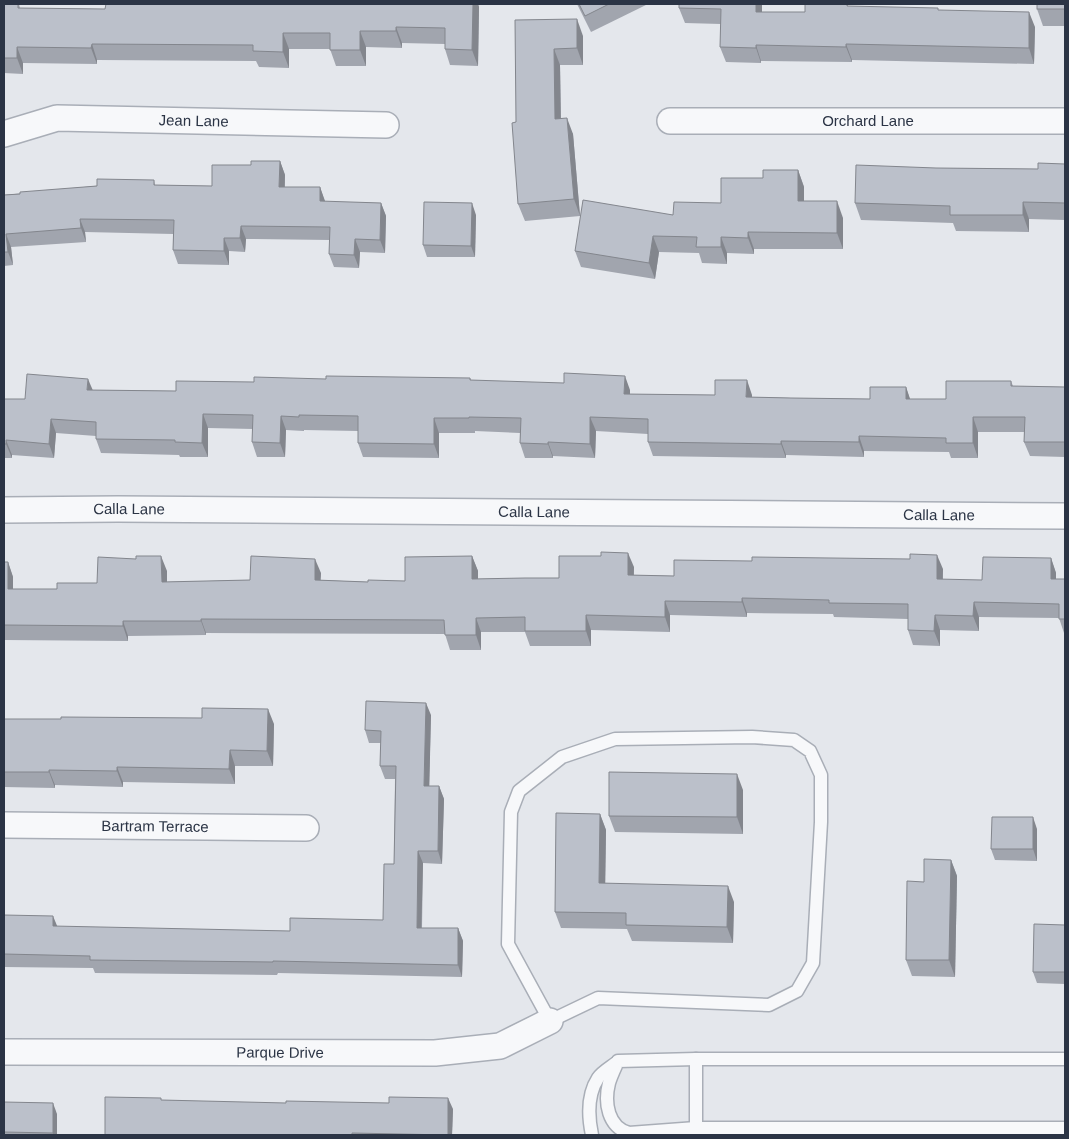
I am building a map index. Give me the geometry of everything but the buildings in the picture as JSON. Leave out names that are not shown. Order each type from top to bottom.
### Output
[{"type":"street","name":"Jean Lane","points":[[4,134],[57,118],[386,125]]},
{"type":"street","name":"Orchard Lane","points":[[670,120],[1065,121]]},
{"type":"street","name":"Calla Lane","points":[[4,510],[128,509],[1065,516]]},
{"type":"street","name":"Bartram Terrace","points":[[4,825],[306,828]]},
{"type":"street","name":"Parque Drive","points":[[4,1052],[435,1053],[500,1046],[550,1021]]},
{"type":"lane","points":[[752,738],[794,740],[810,751],[821,776],[821,822],[813,963],[797,991],[769,1005],[598,998],[550,1021],[508,944],[510,812],[519,791],[562,757],[615,739],[752,738]]},
{"type":"lane","points":[[696,1059],[696,1128]]},
{"type":"lane","points":[[592,1135],[589,1097],[598,1076],[618,1061],[696,1059],[1065,1059]]},
{"type":"lane","points":[[618,1061],[609,1081],[607,1095],[608,1110],[614,1125],[629,1133],[696,1128],[1065,1128]]}]
